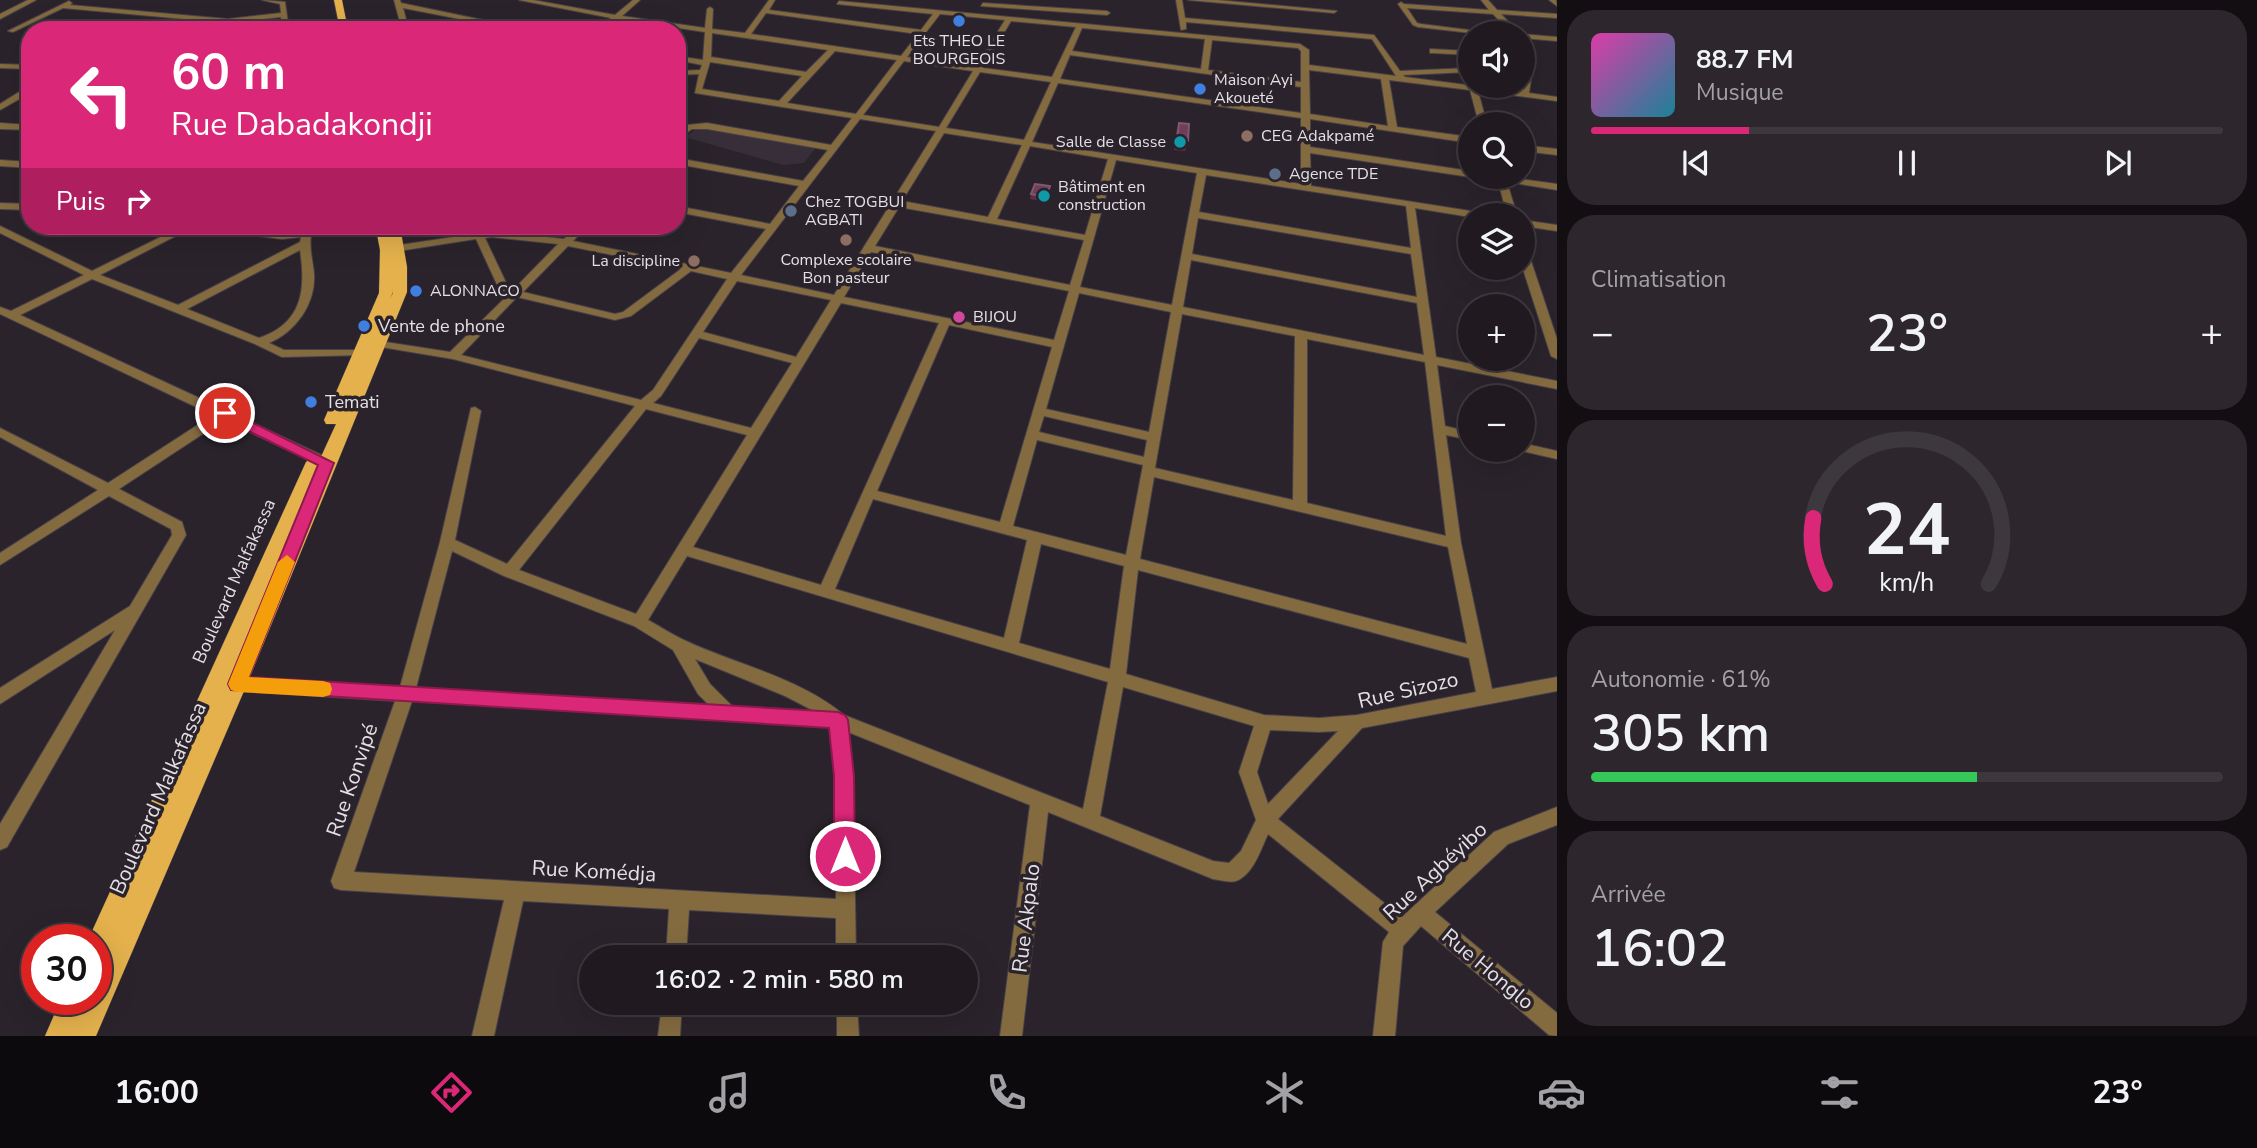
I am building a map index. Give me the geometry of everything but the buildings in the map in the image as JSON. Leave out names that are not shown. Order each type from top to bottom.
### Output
[{"type":"main road","points":[[338,0],[342,21]]},
{"type":"main road","points":[[347,0],[351,21]]},
{"type":"main road","name":"Boulevard Malfakassa","points":[[108,924],[322,459],[379,344],[400,292],[392,249],[386,235]]},
{"type":"main road","name":"Boulevard Malfakassa","points":[[322,459],[386,293],[393,235]]},
{"type":"main road","name":"Boulevard Malkafassa","points":[[82,1036],[237,684],[322,459]]},
{"type":"main road","points":[[58,1036],[68,1015]]},
{"type":"street","points":[[0,17],[33,0]]},
{"type":"street","points":[[31,21],[75,0]]},
{"type":"street","points":[[110,11],[132,0]]},
{"type":"street","points":[[265,0],[283,3],[285,21]]},
{"type":"street","points":[[523,0],[640,21]]},
{"type":"street","points":[[613,21],[636,0]]},
{"type":"street","points":[[747,35],[772,0]]},
{"type":"street","points":[[1105,27],[1109,0]]},
{"type":"street","points":[[1179,0],[1183,34]]},
{"type":"street","points":[[1191,0],[1334,11]]},
{"type":"street","points":[[1329,0],[1344,34]]},
{"type":"street","points":[[1485,0],[1504,21]]},
{"type":"street","points":[[1552,0],[1557,4]]},
{"type":"street","points":[[403,21],[398,2],[484,21]]},
{"type":"street","points":[[826,19],[840,2],[894,4],[938,12],[1300,46],[1305,50],[1306,67],[1303,85],[1306,187]]},
{"type":"street","points":[[978,16],[983,2],[1107,13]]},
{"type":"street","points":[[1400,3],[1557,16]]},
{"type":"street","points":[[1400,3],[1415,24],[1458,30]]},
{"type":"street","points":[[61,6],[216,21],[285,15]]},
{"type":"street","points":[[710,9],[706,61],[698,91],[1458,212]]},
{"type":"street","points":[[764,11],[922,32]]},
{"type":"street","points":[[509,572],[642,406],[657,393],[734,277],[938,12]]},
{"type":"street","points":[[639,622],[1009,19]]},
{"type":"street","points":[[1182,20],[1375,37],[1401,76],[1458,86]]},
{"type":"street","points":[[992,220],[1025,141],[1080,25]]},
{"type":"street","points":[[11,31],[21,26]]},
{"type":"street","points":[[686,27],[1458,138]]},
{"type":"street","points":[[0,31],[21,32]]},
{"type":"street","points":[[1203,71],[1209,37]]},
{"type":"street","points":[[1535,37],[1557,39]]},
{"type":"street","points":[[780,105],[833,48]]},
{"type":"street","points":[[1433,51],[1458,52]]},
{"type":"street","points":[[1069,53],[1303,85]]},
{"type":"street","points":[[686,59],[808,75]]},
{"type":"street","points":[[0,66],[21,67]]},
{"type":"street","points":[[1306,67],[1385,77],[1458,71]]},
{"type":"street","points":[[686,73],[701,72]]},
{"type":"street","points":[[1385,77],[1393,129]]},
{"type":"street","points":[[0,108],[21,95]]},
{"type":"street","points":[[1535,96],[1557,99]]},
{"type":"street","points":[[0,126],[21,127]]},
{"type":"street","points":[[686,130],[690,127],[707,126],[833,148]]},
{"type":"street","points":[[1304,149],[1458,172]]},
{"type":"street","points":[[1535,149],[1557,152]]},
{"type":"street","points":[[1005,529],[1112,156]]},
{"type":"street","points":[[0,163],[21,164]]},
{"type":"street","points":[[686,163],[805,184]]},
{"type":"street","points":[[447,542],[509,572],[639,622],[679,645],[791,691],[825,709],[838,720],[1090,821],[1117,677],[1132,561],[1202,171]]},
{"type":"street","points":[[1535,183],[1557,187]]},
{"type":"street","points":[[895,203],[1087,238]]},
{"type":"street","points":[[1410,204],[1454,543],[1473,652],[1485,696]]},
{"type":"street","points":[[0,206],[21,207]]},
{"type":"street","points":[[686,211],[772,227]]},
{"type":"street","points":[[1194,214],[1416,252]]},
{"type":"street","points":[[1535,225],[1557,228]]},
{"type":"street","points":[[0,229],[92,275],[259,342],[282,354],[361,353]]},
{"type":"street","points":[[5,312],[92,275],[172,235]]},
{"type":"street","points":[[265,235],[305,239]]},
{"type":"street","points":[[179,309],[305,239],[323,235]]},
{"type":"street","points":[[392,249],[455,235]]},
{"type":"street","points":[[479,235],[502,288],[514,294],[618,317],[689,268]]},
{"type":"street","points":[[509,235],[565,242],[1056,344]]},
{"type":"street","points":[[453,356],[572,235]]},
{"type":"street","points":[[259,342],[281,335],[295,317],[309,283],[305,239]]},
{"type":"street","points":[[868,248],[1557,385]]},
{"type":"street","points":[[1187,256],[1422,301]]},
{"type":"street","points":[[1532,280],[1557,356]]},
{"type":"street","points":[[5,312],[322,459]]},
{"type":"street","points":[[826,591],[872,494],[944,322]]},
{"type":"street","points":[[695,333],[798,361]]},
{"type":"street","points":[[1300,507],[1301,333]]},
{"type":"street","points":[[379,344],[453,356],[754,433]]},
{"type":"street","name":"Rue Konvipé","points":[[341,881],[406,694],[447,542],[475,411]]},
{"type":"street","points":[[1039,411],[1155,439]]},
{"type":"street","points":[[0,560],[225,413]]},
{"type":"street","points":[[1440,429],[1458,433]]},
{"type":"street","points":[[0,432],[177,526],[179,535],[0,841]]},
{"type":"street","points":[[1032,435],[1300,507],[1454,543]]},
{"type":"street","points":[[1535,450],[1557,455]]},
{"type":"street","points":[[872,494],[1473,652]]},
{"type":"street","points":[[1010,647],[1035,537]]},
{"type":"street","points":[[685,550],[1264,722],[1319,725],[1357,722]]},
{"type":"street","points":[[0,697],[133,610]]},
{"type":"street","points":[[679,645],[704,690],[728,714]]},
{"type":"street","points":[[237,684],[838,720]]},
{"type":"street","name":"Rue Sizozo","points":[[1090,821],[1213,870],[1233,873],[1243,865],[1265,820],[1357,722],[1557,684]]},
{"type":"street","points":[[838,720],[844,776],[846,945]]},
{"type":"street","points":[[1264,722],[1248,772],[1265,820],[1403,931]]},
{"type":"street","name":"Rue Akpalo","points":[[1012,1036],[1040,801]]},
{"type":"street","name":"Rue Agbéyibo","points":[[1384,1036],[1393,942],[1420,912],[1501,838],[1557,816]]},
{"type":"street","name":"Rue Komédja","points":[[341,881],[845,909]]},
{"type":"street","points":[[484,1036],[516,890]]},
{"type":"street","points":[[677,945],[680,899]]},
{"type":"street","name":"Rue Honglo","points":[[1420,912],[1557,1027]]},
{"type":"street","points":[[669,1036],[671,1015]]},
{"type":"street","points":[[847,1015],[848,1036]]},
{"type":"shaded area","points":[[699,127],[816,147],[804,163],[783,165],[686,136]]},
{"type":"slow traffic","points":[[287,562],[237,684],[323,689]]},
{"type":"place","name":"Ets THEO LE BOURGEOIS","points":[[959,21]]},
{"type":"place","name":"Maison Ayi Akoueté","points":[[1200,89]]},
{"type":"place","name":"CEG Adakpamé","points":[[1247,136]]},
{"type":"place","name":"Salle de Classe","points":[[1180,142]]},
{"type":"place","name":"Agence TDE","points":[[1275,174]]},
{"type":"place","name":"Bâtiment en construction","points":[[1044,196]]},
{"type":"place","name":"Chez TOGBUI AGBATI","points":[[791,211]]},
{"type":"place","name":"Complexe scolaire Bon pasteur","points":[[846,240]]},
{"type":"place","name":"La discipline","points":[[694,261]]},
{"type":"place","name":"ALONNACO","points":[[416,291]]},
{"type":"place","name":"BIJOU","points":[[959,317]]},
{"type":"place","name":"Vente de phone","points":[[364,326]]},
{"type":"place","name":"Temati","points":[[311,402]]},
{"type":"route","points":[[225,413],[327,463],[237,684],[838,720],[844,776],[845,856]]}]
